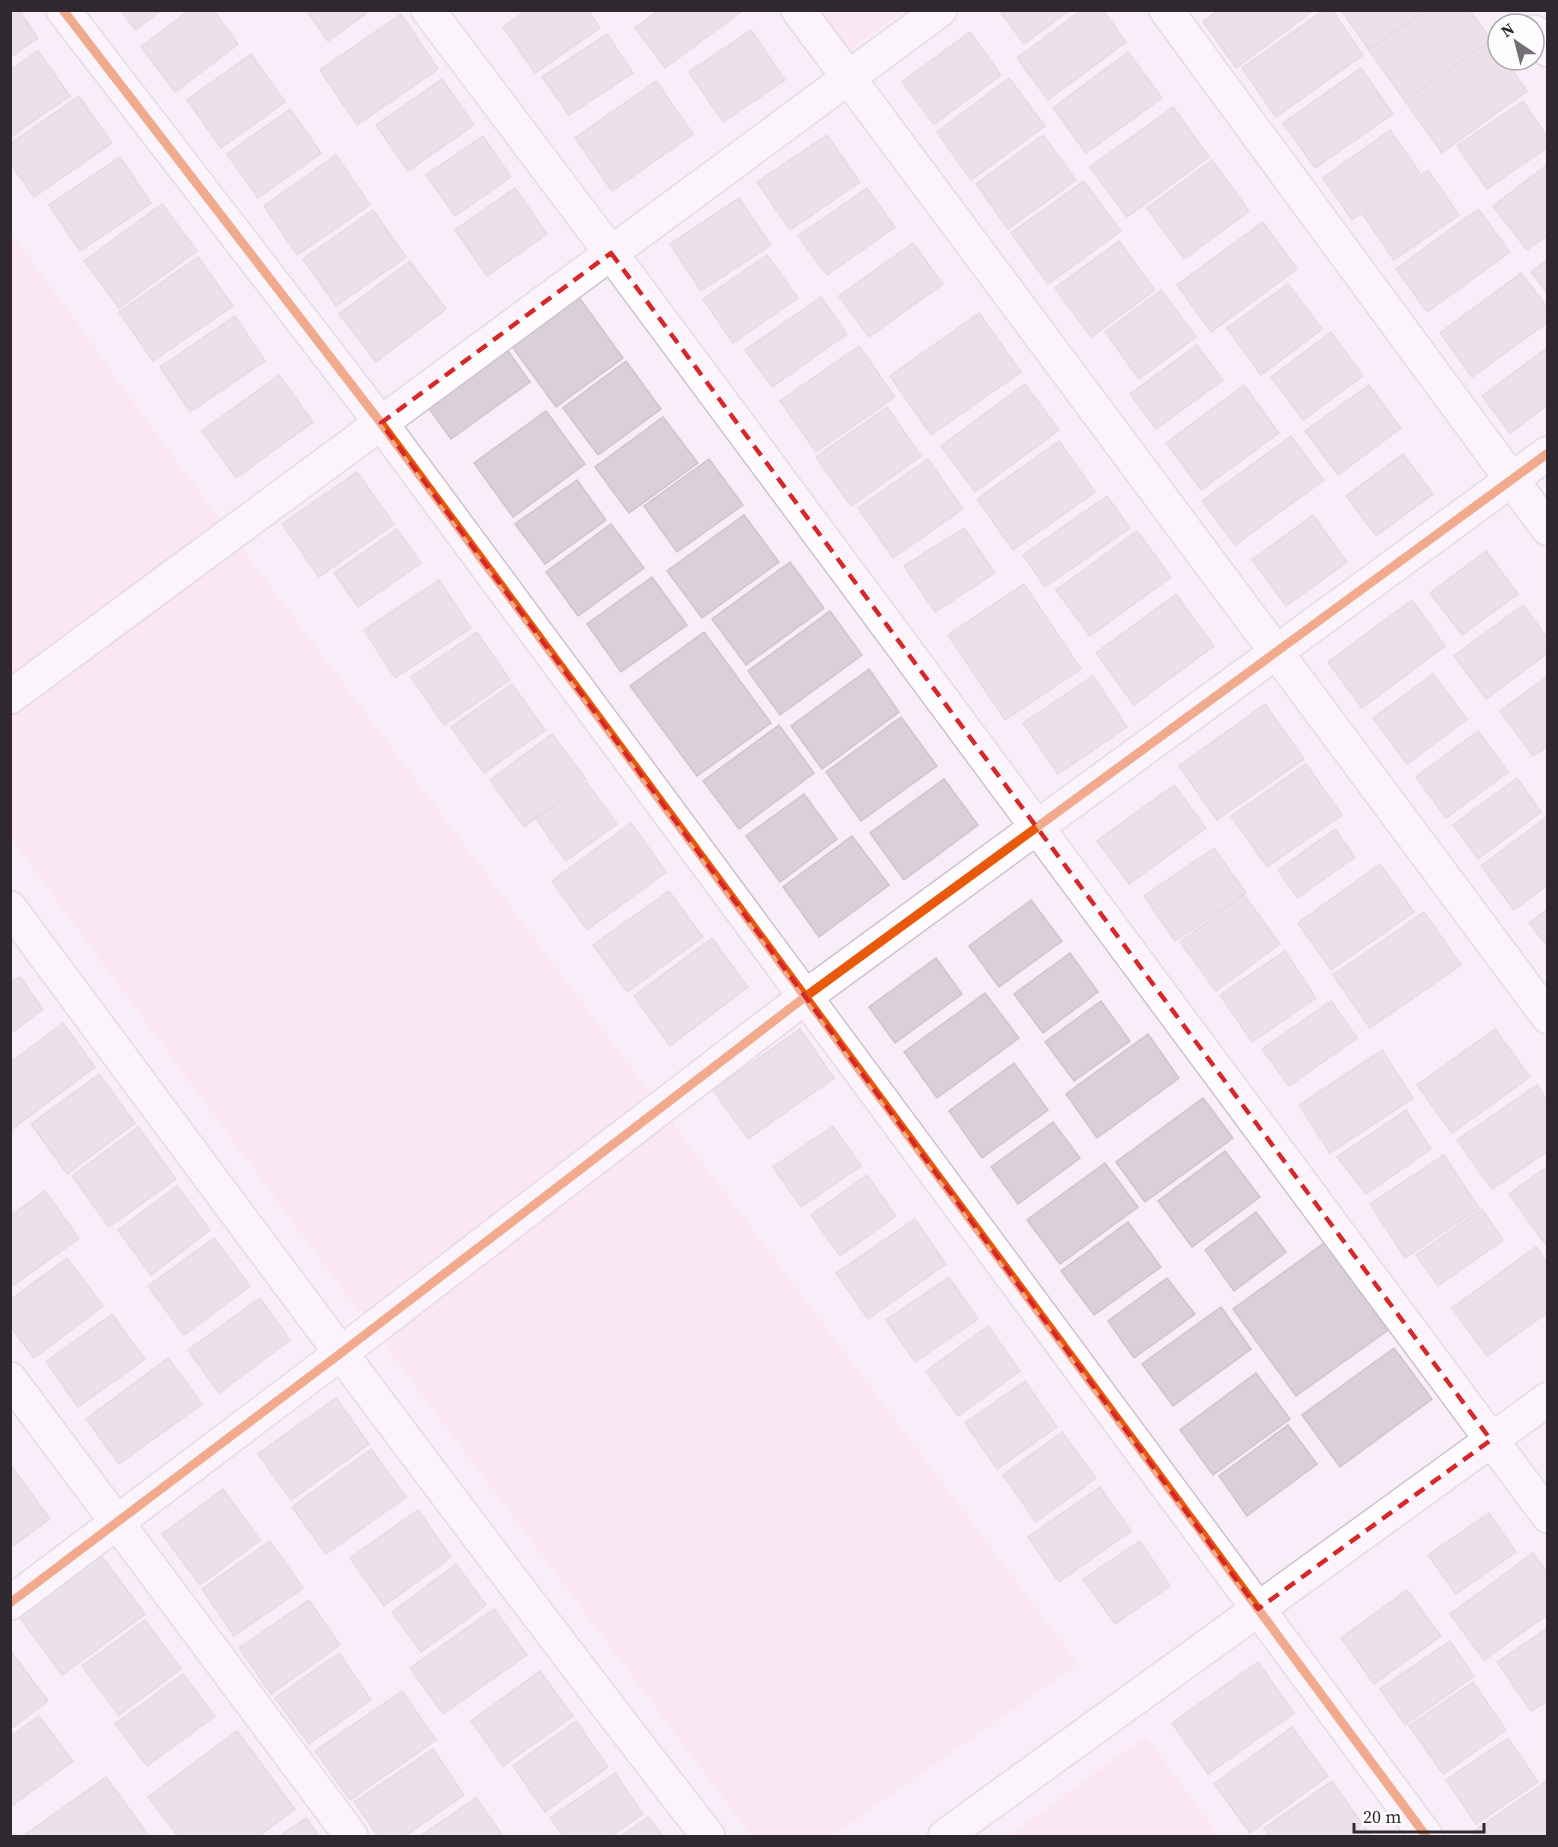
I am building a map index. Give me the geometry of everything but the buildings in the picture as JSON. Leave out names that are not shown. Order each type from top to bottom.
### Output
[{"type":"street","points":[[63,10],[381,423],[1426,1836]]},
{"type":"street","points":[[428,10],[611,253],[1548,1516]]},
{"type":"street","points":[[798,10],[1548,1017]]},
{"type":"street","points":[[10,697],[940,10]]},
{"type":"street","points":[[1166,10],[1548,529]]},
{"type":"street","points":[[10,1603],[341,1353],[805,997],[1548,453]]},
{"type":"street","points":[[10,908],[605,1704],[708,1836]]},
{"type":"street","points":[[10,1379],[351,1836]]},
{"type":"street","points":[[945,1836],[1548,1399]]},
{"type":"highlighted area","points":[[611,253],[1491,1440],[1258,1609],[381,423]]},
{"type":"shaded area","points":[[819,11],[904,11],[848,50]]},
{"type":"shaded area","points":[[10,232],[148,423],[1078,1664],[832,1836],[752,1836],[290,1218],[11,838]]},
{"type":"shaded area","points":[[1146,1736],[1219,1836],[1009,1836]]},
{"type":"cycle path","points":[[63,10],[381,423],[1426,1836]]},
{"type":"cycle path","points":[[10,1603],[341,1353],[805,997],[1548,453]]}]
